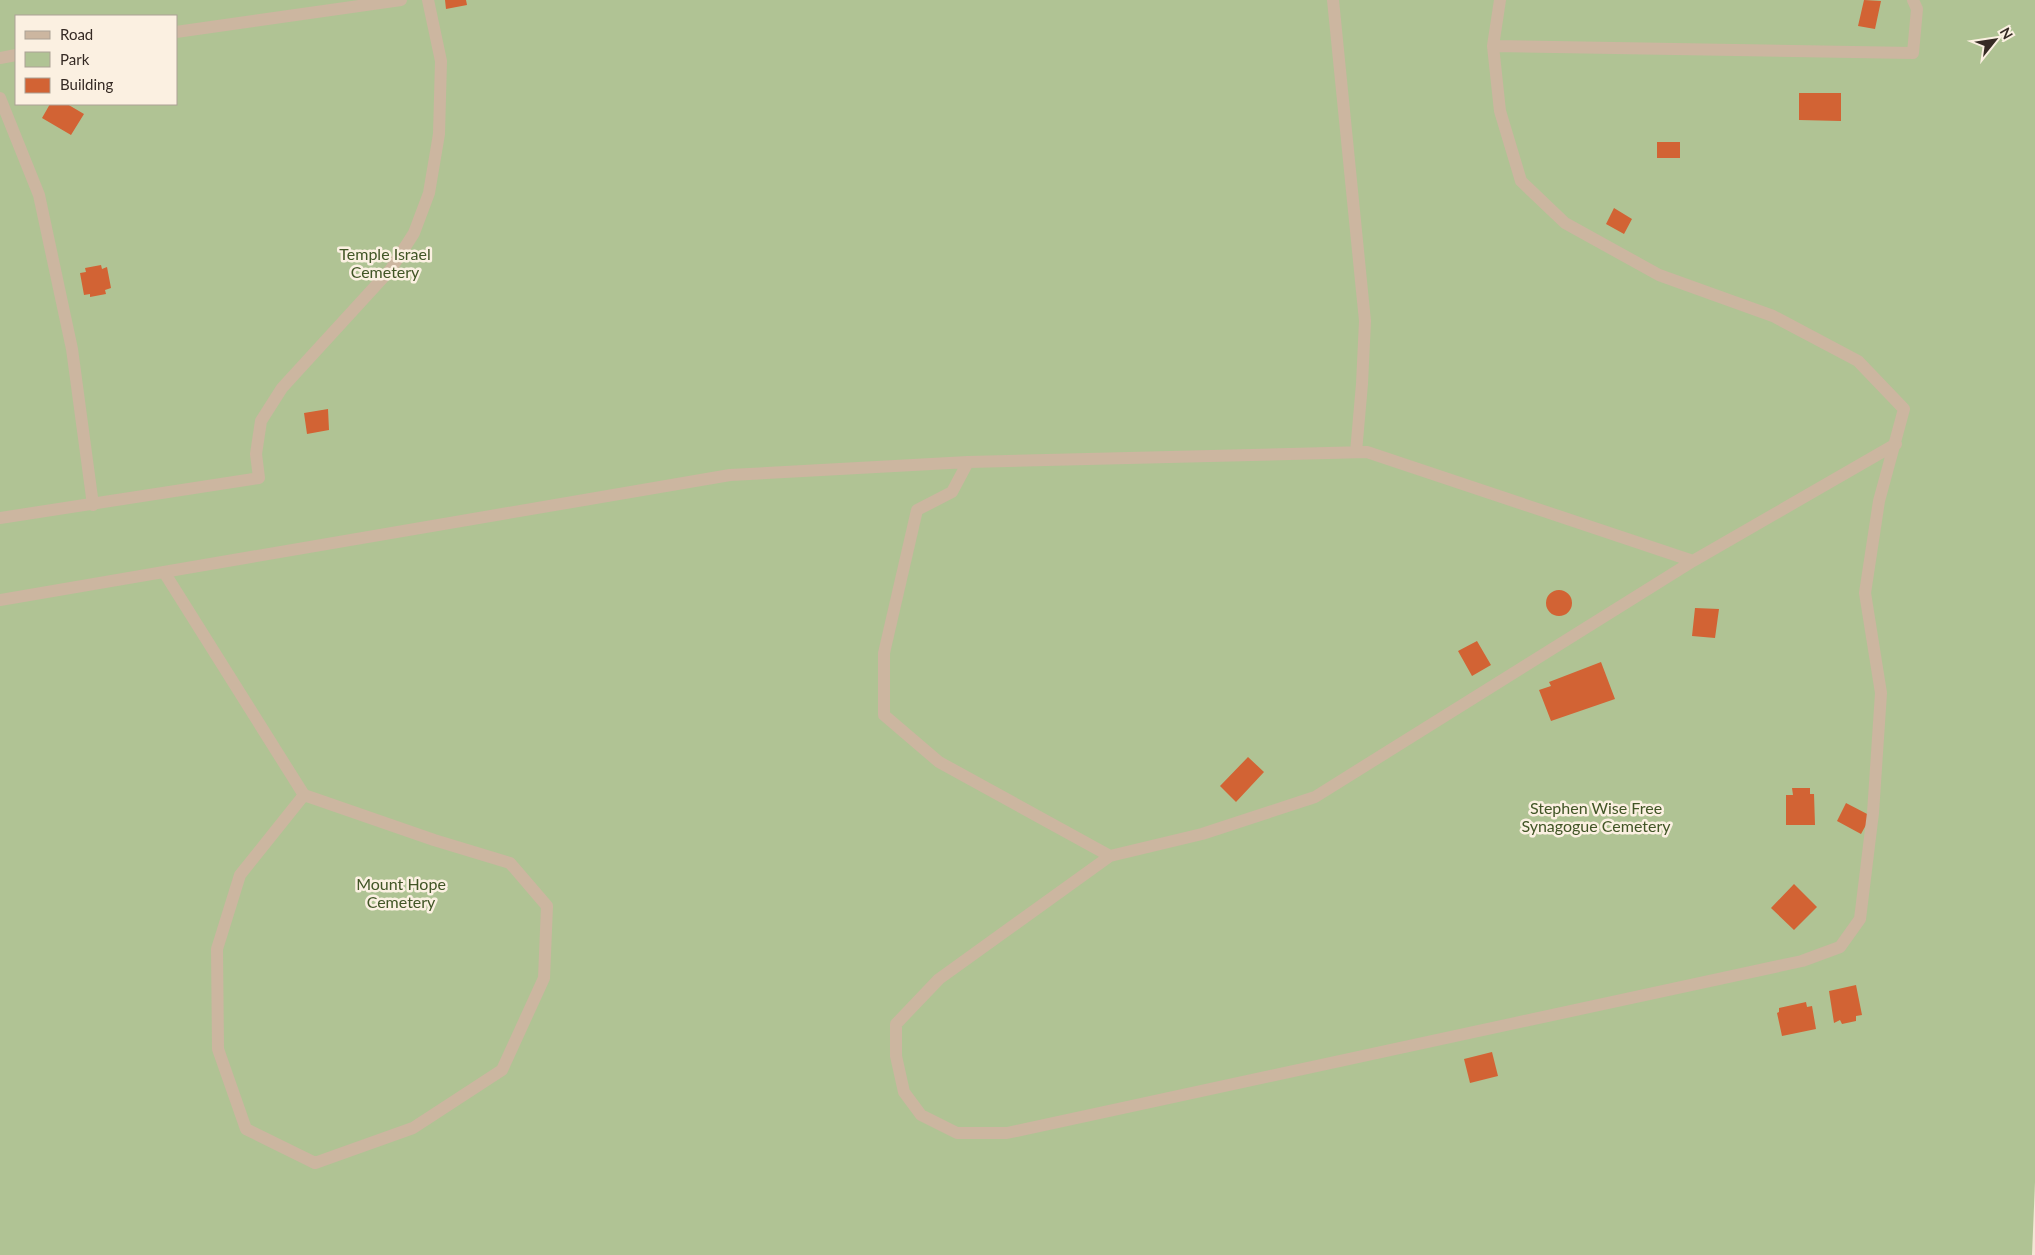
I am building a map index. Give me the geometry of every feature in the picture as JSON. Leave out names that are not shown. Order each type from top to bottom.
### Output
[{"type":"lane","points":[[178,32],[401,0]]},
{"type":"lane","points":[[0,518],[259,478],[256,454],[261,421],[282,388],[391,269],[414,233],[429,194],[439,134],[441,61],[428,0]]},
{"type":"lane","points":[[1334,0],[1365,321],[1356,452]]},
{"type":"lane","points":[[1500,0],[1493,46],[1500,111],[1521,181],[1565,223],[1659,274],[1772,316],[1858,361],[1904,409],[1896,444],[1879,501],[1865,593],[1881,693],[1872,822],[1860,919],[1840,947],[1802,962],[1007,1133],[957,1133],[921,1115],[904,1092],[896,1056],[896,1024],[938,979],[1110,856],[1202,834],[1315,797],[1693,561],[1896,444]]},
{"type":"lane","points":[[1493,46],[1913,53],[1917,9],[1913,0]]},
{"type":"lane","points":[[0,58],[15,55]]},
{"type":"lane","points":[[0,98],[39,195],[72,349],[92,504]]},
{"type":"lane","points":[[0,600],[730,475],[968,462],[1356,452],[1367,452],[1693,561]]},
{"type":"lane","points":[[968,462],[952,492],[916,510],[884,653],[884,715],[939,762],[1110,856]]},
{"type":"lane","points":[[164,572],[304,795],[434,840],[510,863],[548,906],[544,978],[502,1070],[413,1128],[315,1163],[246,1129],[218,1049],[217,949],[240,875],[304,795]]},
{"type":"green space","points":[[0,0],[2035,0],[2035,1182],[2032,1255],[0,1255]]},
{"type":"building","points":[[445,0],[466,0],[467,5],[446,9]]},
{"type":"building","points":[[1864,0],[1881,1],[1875,29],[1858,26]]},
{"type":"building","points":[[1799,93],[1841,93],[1841,121],[1799,120]]},
{"type":"building","points":[[49,105],[69,105],[84,114],[71,135],[42,118]]},
{"type":"building","points":[[1657,142],[1680,142],[1680,158],[1657,158]]},
{"type":"building","points":[[1614,208],[1632,219],[1624,234],[1606,224]]},
{"type":"building","points":[[101,265],[102,269],[107,267],[111,288],[105,290],[106,294],[90,297],[90,294],[84,295],[80,273],[86,272],[85,268]]},
{"type":"building","points":[[328,409],[329,430],[307,434],[304,413]]},
{"type":"building","points":[[1559,590],[1568,594],[1572,603],[1568,612],[1559,616],[1550,612],[1546,603],[1550,594]]},
{"type":"building","points":[[1695,608],[1719,609],[1715,638],[1692,636]]},
{"type":"building","points":[[1477,641],[1491,665],[1472,676],[1458,651]]},
{"type":"building","points":[[1601,662],[1615,699],[1551,721],[1539,690],[1551,686],[1549,682]]},
{"type":"building","points":[[1248,757],[1264,772],[1236,802],[1220,786]]},
{"type":"building","points":[[1792,788],[1810,788],[1810,794],[1814,794],[1815,825],[1786,825],[1786,795],[1793,795]]},
{"type":"building","points":[[1846,803],[1871,816],[1861,834],[1837,821]]},
{"type":"building","points":[[1794,884],[1817,907],[1794,930],[1771,908]]},
{"type":"building","points":[[1856,985],[1862,1015],[1856,1016],[1856,1021],[1842,1024],[1840,1020],[1834,1023],[1829,991]]},
{"type":"building","points":[[1806,1002],[1807,1007],[1812,1006],[1816,1029],[1782,1036],[1777,1013],[1779,1008]]},
{"type":"building","points":[[1492,1052],[1498,1076],[1470,1083],[1464,1059]]},
{"type":"park label","name":"Temple Israel Cemetery","points":[[385,262]]},
{"type":"park label","name":"Stephen Wise Free Synagogue Cemetery","points":[[1596,816]]},
{"type":"park label","name":"Mount Hope Cemetery","points":[[401,892]]}]
